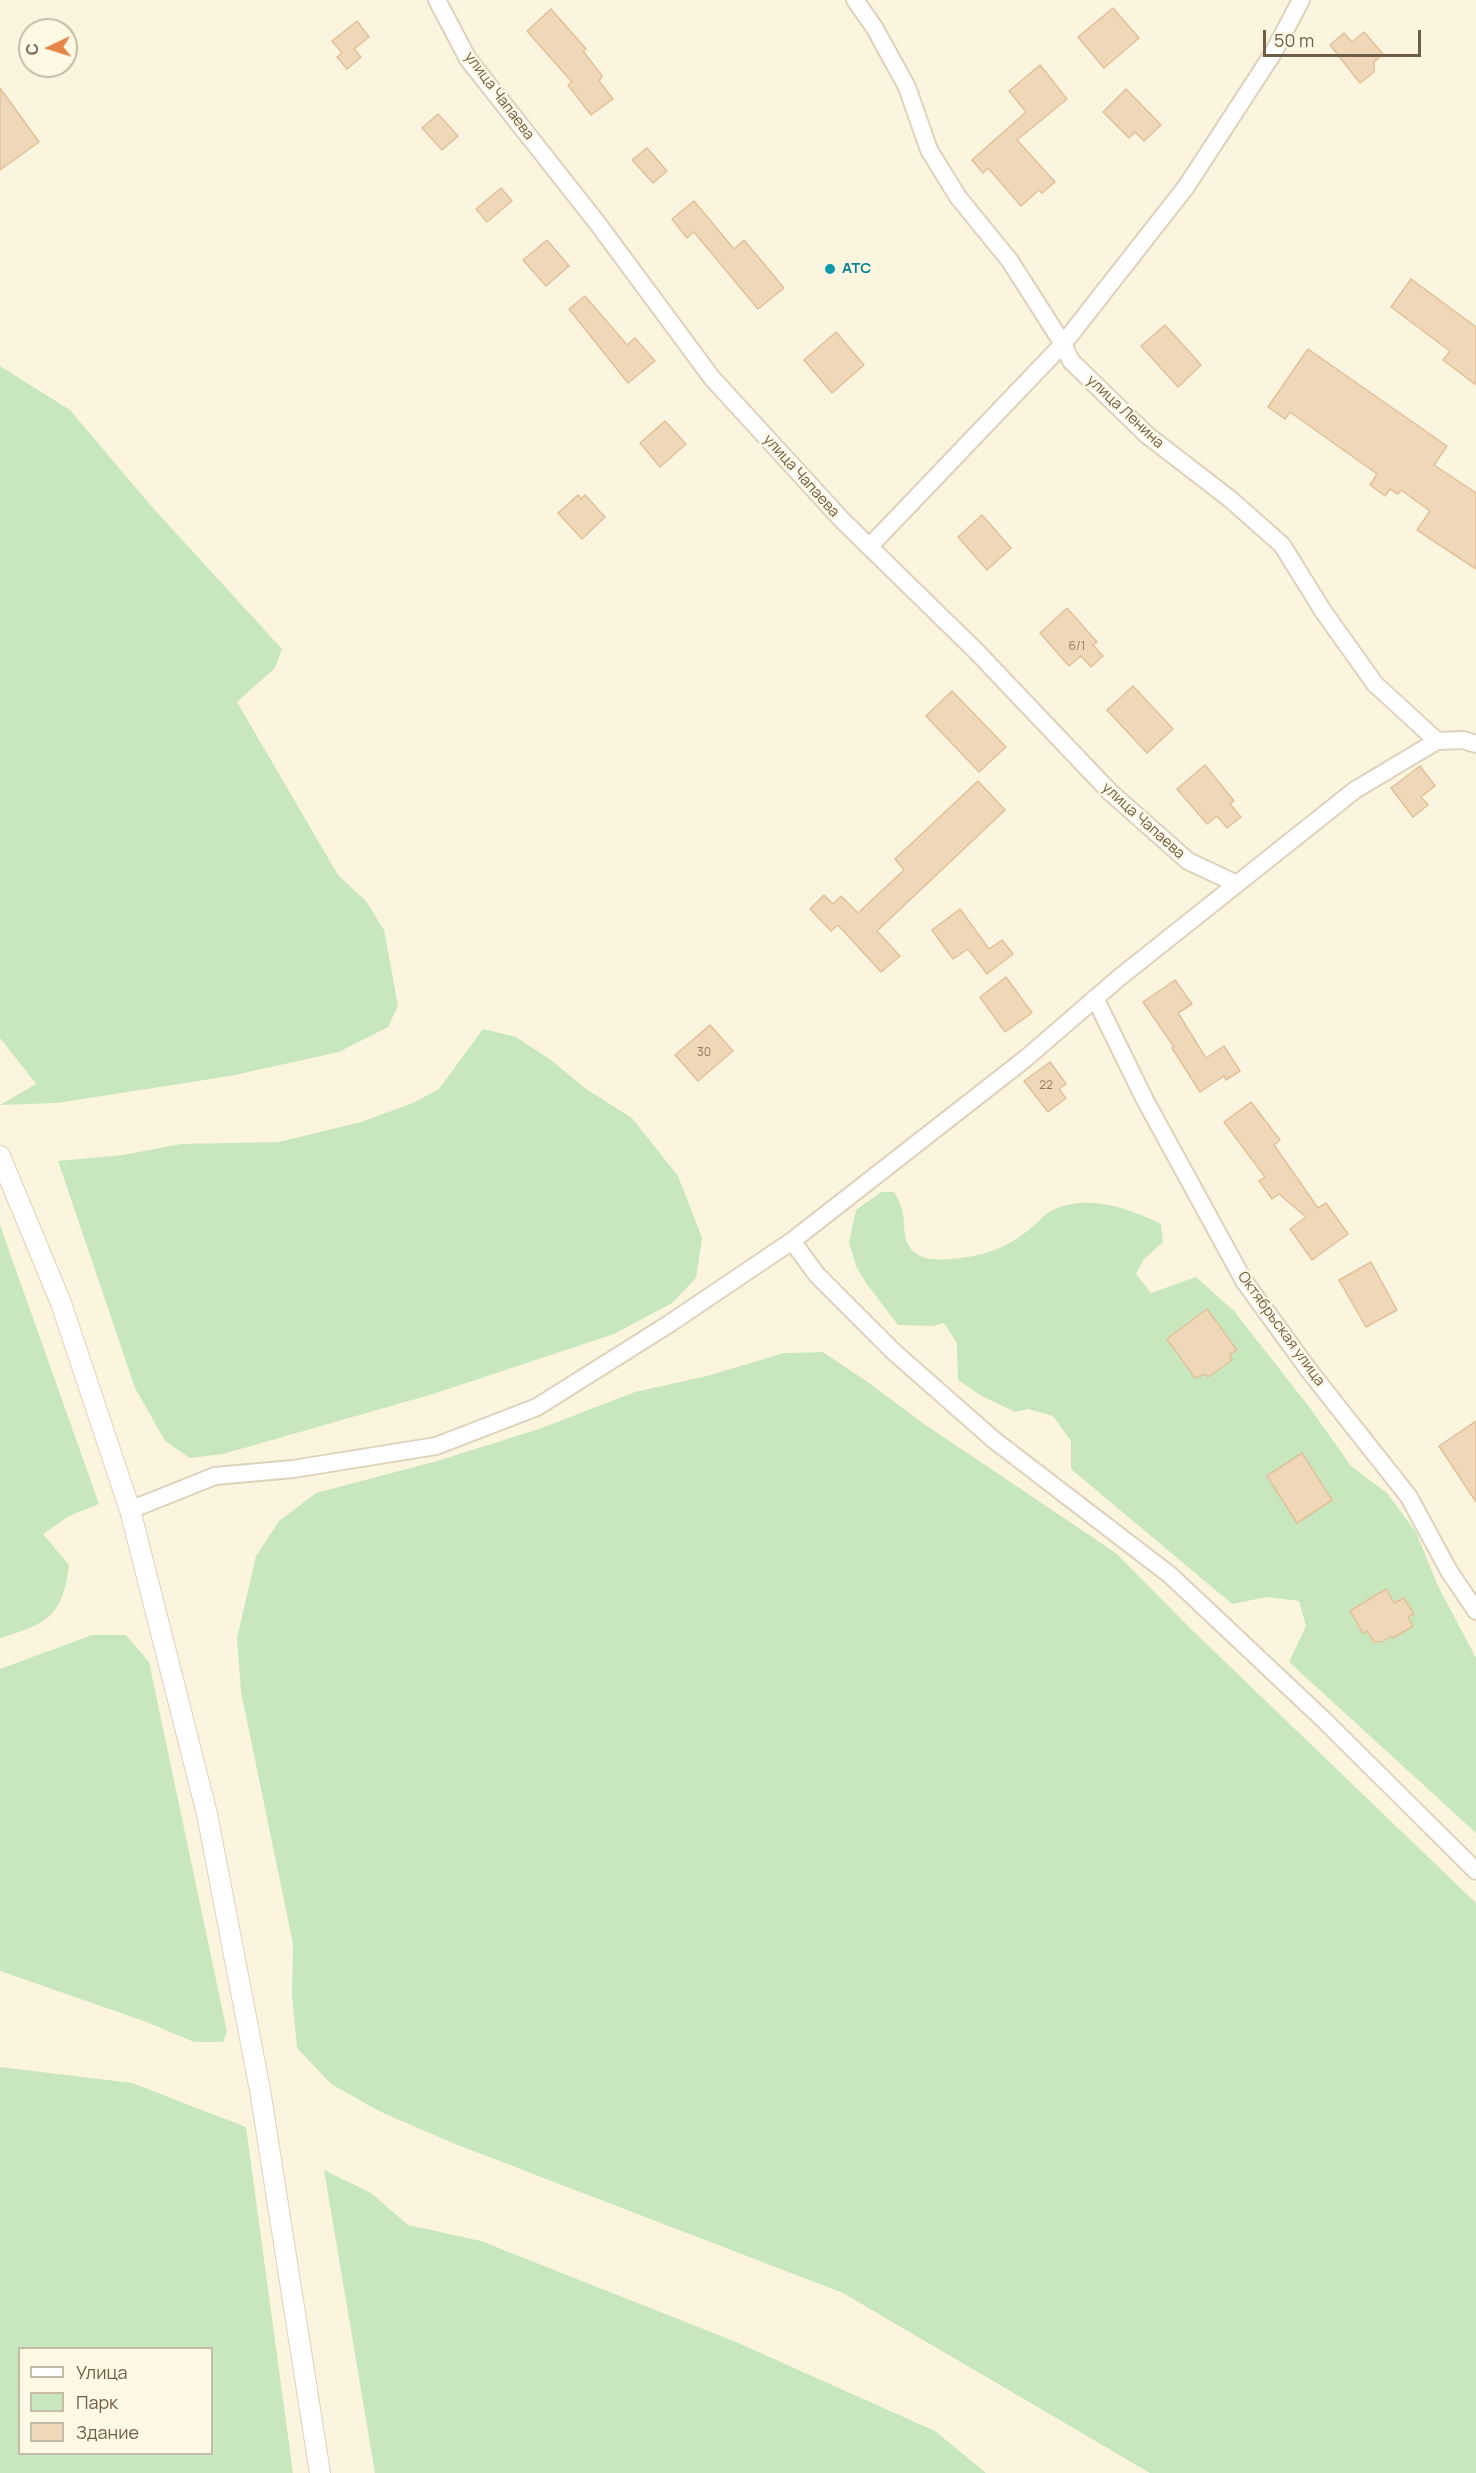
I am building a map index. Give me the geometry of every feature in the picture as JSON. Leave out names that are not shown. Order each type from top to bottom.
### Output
[{"type":"street","name":"улица Чапаева","points":[[437,0],[468,59],[598,224],[712,378],[869,547],[977,652],[1110,792],[1188,861],[1237,884]]},
{"type":"street","name":"улица Ленина","points":[[855,0],[874,27],[907,87],[928,150],[958,197],[1010,261],[1063,344],[1071,361],[1147,435],[1230,499],[1282,545],[1323,611],[1375,684],[1437,741]]},
{"type":"street","points":[[869,547],[1063,344],[1186,187],[1272,55],[1301,0]]},
{"type":"street","points":[[130,1510],[215,1476],[293,1469],[436,1446],[537,1407],[669,1324],[792,1241],[1025,1059],[1095,998],[1355,790],[1437,741],[1463,740],[1476,744]]},
{"type":"street","name":"Октябрьская улица","points":[[1095,998],[1145,1100],[1244,1281],[1311,1373],[1408,1497],[1449,1571],[1476,1611]]},
{"type":"street","points":[[0,1156],[61,1303],[130,1510],[209,1826],[260,2091],[320,2473]]},
{"type":"street","points":[[792,1241],[817,1275],[894,1352],[994,1440],[1170,1575],[1332,1729],[1476,1871]]},
{"type":"green space","points":[[0,366],[70,410],[152,507],[282,649],[275,668],[237,702],[338,875],[366,901],[384,930],[398,1006],[388,1027],[339,1052],[230,1076],[57,1103],[0,1105],[36,1084],[0,1038]]},
{"type":"green space","points":[[483,1029],[516,1037],[551,1060],[586,1089],[632,1118],[678,1176],[702,1238],[696,1278],[672,1303],[614,1334],[433,1394],[223,1454],[190,1458],[165,1441],[135,1388],[58,1161],[123,1155],[181,1144],[279,1142],[361,1122],[413,1103],[439,1089]]},
{"type":"green space","points":[[881,1192],[894,1192],[902,1209],[907,1242],[918,1255],[931,1259],[990,1252],[1018,1238],[1050,1212],[1072,1204],[1095,1203],[1118,1207],[1161,1224],[1163,1242],[1144,1259],[1136,1274],[1151,1293],[1196,1277],[1234,1311],[1310,1408],[1351,1466],[1387,1493],[1416,1532],[1438,1586],[1476,1658],[1476,1833],[1289,1662],[1306,1626],[1299,1601],[1267,1597],[1232,1604],[1071,1469],[1071,1441],[1053,1416],[1028,1409],[1015,1412],[980,1395],[958,1380],[957,1343],[944,1323],[933,1326],[898,1325],[866,1283],[856,1266],[849,1242],[856,1210]]},
{"type":"green space","points":[[0,1225],[99,1504],[69,1516],[43,1534],[69,1565],[57,1607],[41,1622],[30,1628],[0,1638]]},
{"type":"green space","points":[[823,1352],[924,1424],[1116,1553],[1193,1631],[1476,1903],[1476,2473],[1150,2473],[843,2293],[450,2142],[379,2111],[331,2084],[297,2048],[292,1996],[293,1944],[241,1692],[237,1638],[256,1556],[279,1521],[316,1493],[437,1461],[539,1429],[635,1392],[707,1376],[784,1353]]},
{"type":"green space","points":[[92,1635],[126,1635],[149,1662],[227,2032],[223,2042],[194,2042],[144,2021],[0,1971],[0,1669]]},
{"type":"green space","points":[[0,2067],[132,2083],[246,2127],[293,2473],[0,2473]]},
{"type":"green space","points":[[324,2170],[371,2193],[408,2225],[481,2241],[736,2342],[935,2431],[986,2473],[375,2473]]},
{"type":"building","points":[[1113,8],[1139,38],[1104,68],[1078,37]]},
{"type":"building","points":[[551,9],[586,49],[583,51],[602,76],[599,81],[613,99],[591,115],[568,85],[572,82],[527,31]]},
{"type":"building","points":[[357,21],[369,37],[354,49],[361,57],[347,69],[337,57],[342,53],[332,41]]},
{"type":"building","points":[[1364,32],[1383,54],[1374,62],[1374,72],[1360,83],[1330,45],[1344,33],[1352,42]]},
{"type":"building","points":[[1040,65],[1067,99],[1017,140],[1055,182],[1042,193],[1039,190],[1021,206],[988,168],[983,173],[972,160],[1026,112],[1009,91]]},
{"type":"building","points":[[0,88],[39,142],[0,170]]},
{"type":"building","points":[[1126,89],[1161,125],[1144,141],[1135,132],[1129,138],[1103,112]]},
{"type":"building","points":[[438,114],[458,136],[442,150],[422,128]]},
{"type":"building","points":[[647,148],[667,171],[653,183],[632,160]]},
{"type":"building","points":[[501,188],[512,201],[487,222],[476,209]]},
{"type":"building","points":[[694,201],[734,249],[744,240],[784,288],[758,309],[694,232],[687,238],[672,219]]},
{"type":"building","points":[[547,240],[569,266],[546,286],[523,260]]},
{"type":"building","points":[[1411,279],[1476,327],[1476,385],[1443,360],[1450,351],[1391,307]]},
{"type":"building","points":[[585,296],[627,345],[635,338],[655,361],[628,383],[569,309]]},
{"type":"building","points":[[1165,325],[1201,365],[1178,387],[1141,346]]},
{"type":"building","points":[[836,332],[864,365],[832,393],[804,360]]},
{"type":"building","points":[[1308,349],[1447,446],[1434,465],[1476,493],[1476,569],[1417,530],[1430,511],[1401,490],[1398,494],[1390,489],[1385,496],[1370,485],[1377,474],[1290,412],[1285,419],[1268,407]]},
{"type":"building","points":[[665,421],[686,444],[660,467],[640,443]]},
{"type":"building","points":[[578,495],[581,499],[585,495],[605,517],[582,539],[558,513]]},
{"type":"building","points":[[982,515],[1011,548],[987,570],[958,537]]},
{"type":"building","points":[[1067,608],[1097,642],[1093,645],[1103,656],[1091,667],[1081,656],[1069,666],[1040,633]]},
{"type":"building","points":[[1133,686],[1173,729],[1147,753],[1107,710]]},
{"type":"building","points":[[952,691],[1006,747],[979,772],[926,716]]},
{"type":"building","points":[[1205,765],[1234,801],[1230,804],[1241,817],[1227,828],[1217,816],[1207,824],[1177,789]]},
{"type":"building","points":[[1420,766],[1435,786],[1421,797],[1428,805],[1413,817],[1391,788]]},
{"type":"building","points":[[978,781],[1005,810],[877,931],[900,956],[881,972],[838,925],[831,931],[810,909],[824,895],[833,904],[841,896],[858,913],[904,870],[895,859]]},
{"type":"building","points":[[960,909],[989,949],[1002,940],[1013,954],[987,974],[968,949],[953,959],[932,930]]},
{"type":"building","points":[[1006,977],[1032,1013],[1005,1032],[980,997]]},
{"type":"building","points":[[1175,980],[1192,1004],[1178,1013],[1206,1058],[1224,1046],[1240,1071],[1226,1080],[1224,1076],[1200,1092],[1172,1048],[1174,1047],[1143,1002]]},
{"type":"building","points":[[710,1025],[733,1051],[698,1081],[675,1055]]},
{"type":"building","points":[[1050,1062],[1066,1084],[1059,1089],[1066,1098],[1048,1112],[1024,1081]]},
{"type":"building","points":[[1251,1102],[1280,1140],[1274,1145],[1318,1208],[1326,1203],[1348,1234],[1312,1260],[1290,1229],[1306,1217],[1279,1194],[1272,1199],[1259,1181],[1265,1177],[1224,1122]]},
{"type":"building","points":[[1371,1262],[1397,1310],[1366,1327],[1339,1280]]},
{"type":"building","points":[[1207,1309],[1237,1350],[1230,1354],[1232,1360],[1208,1377],[1205,1374],[1195,1378],[1167,1339]]},
{"type":"building","points":[[1476,1421],[1476,1502],[1439,1446]]},
{"type":"building","points":[[1302,1453],[1332,1500],[1297,1523],[1267,1476]]},
{"type":"building","points":[[1386,1589],[1394,1603],[1404,1598],[1414,1614],[1408,1617],[1413,1626],[1393,1638],[1391,1636],[1382,1642],[1374,1642],[1367,1631],[1363,1633],[1350,1611]]},
{"type":"place","name":"АТС","points":[[830,269]]}]
